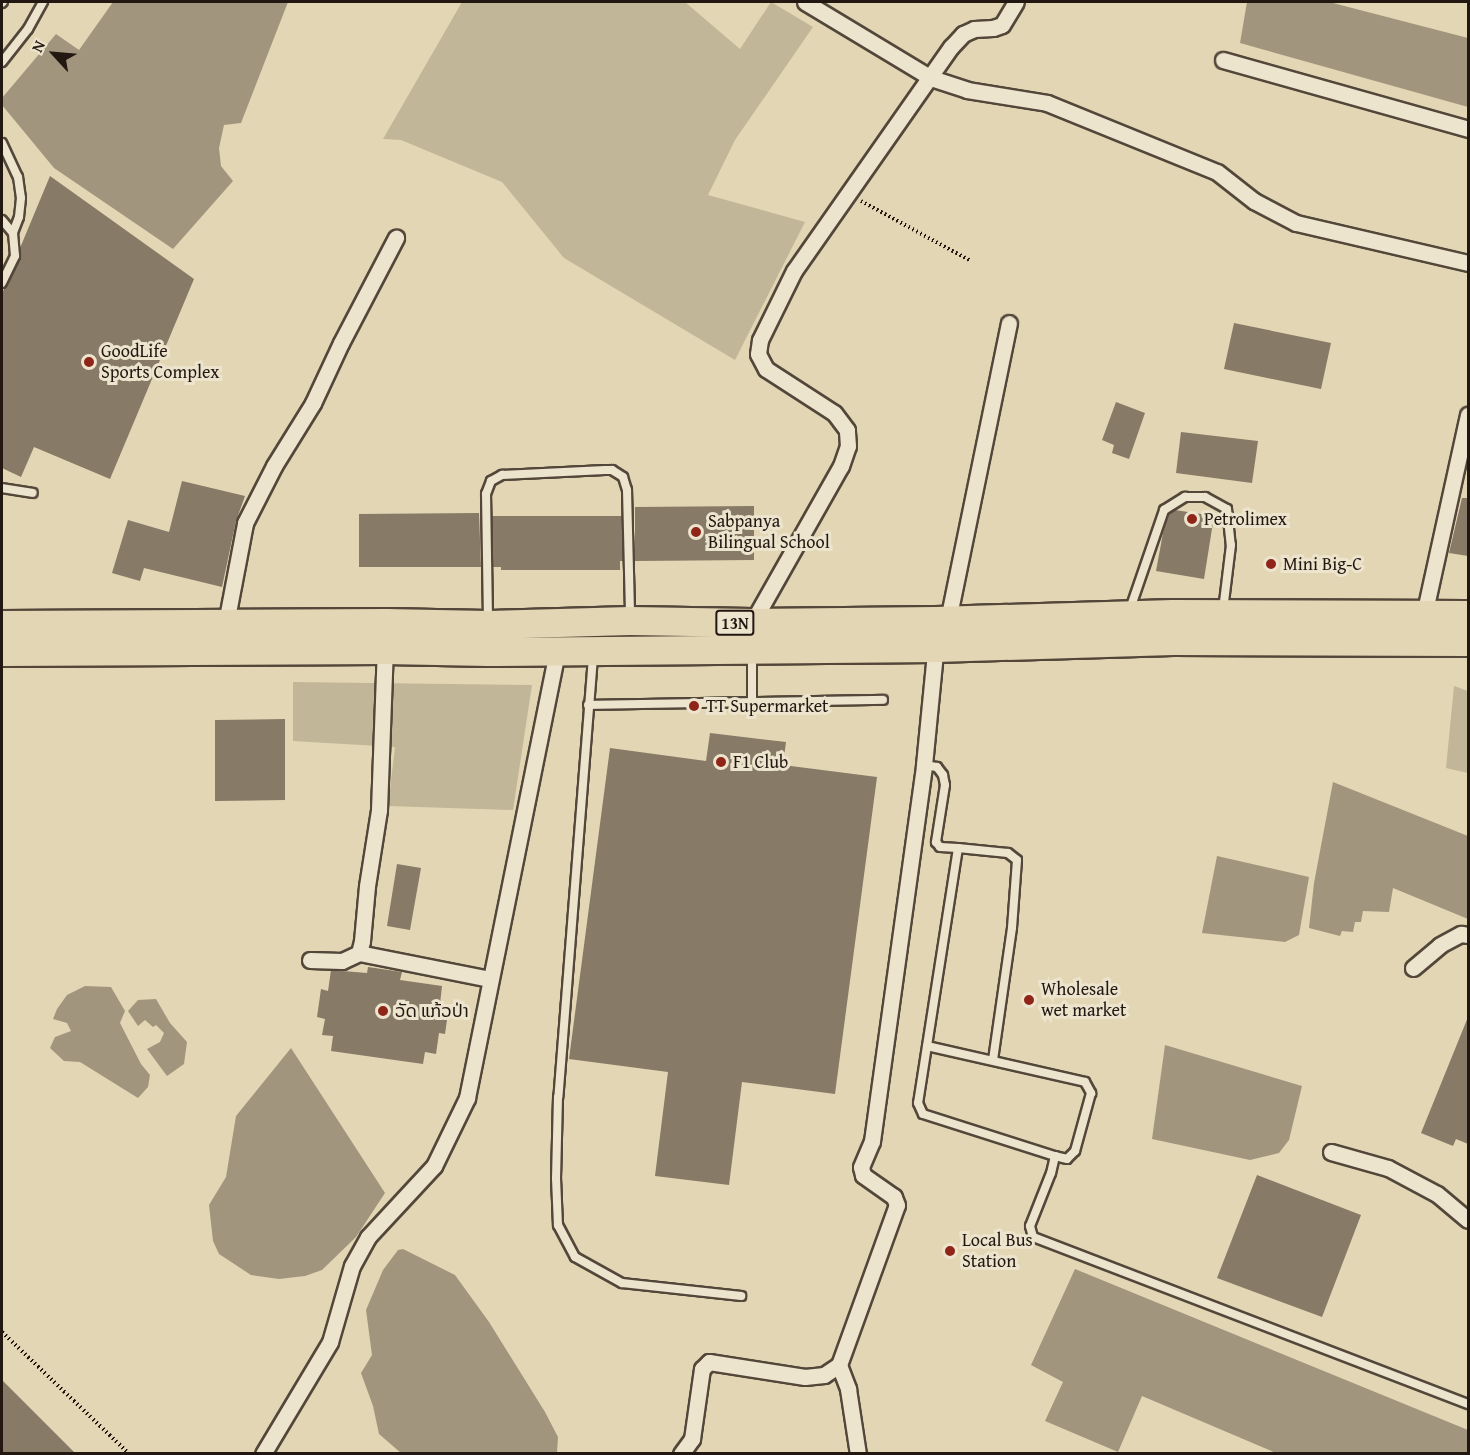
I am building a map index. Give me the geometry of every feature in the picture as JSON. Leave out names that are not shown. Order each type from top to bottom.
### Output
[{"type":"highway","name":"13N","points":[[2,652],[557,651],[752,637],[940,630],[1128,616],[1468,615]]},
{"type":"highway","name":"13N","points":[[2,625],[226,623],[488,625],[630,621],[752,637]]},
{"type":"highway","name":"13N","points":[[940,630],[1173,641],[1468,642]]},
{"type":"street","points":[[806,2],[931,78],[967,90],[1058,108],[1217,172],[1254,201],[1296,223],[1468,263]]},
{"type":"street","points":[[752,637],[841,466],[848,446],[847,430],[834,413],[766,369],[758,354],[760,340],[794,271],[963,34],[975,29],[1002,25],[1016,2]]},
{"type":"street","points":[[1223,60],[1468,129]]},
{"type":"street","points":[[226,623],[245,523],[274,466],[314,403],[341,343],[396,238]]},
{"type":"street","points":[[681,1454],[692,1439],[702,1369],[709,1362],[805,1377],[824,1375],[839,1365],[897,1205],[894,1197],[863,1175],[861,1167],[872,1141],[924,765],[940,630],[1009,323]]},
{"type":"street","points":[[1424,615],[1468,415]]},
{"type":"street","points":[[359,953],[379,810],[385,650]]},
{"type":"street","points":[[263,1454],[330,1342],[352,1266],[368,1237],[434,1166],[467,1098],[557,651]]},
{"type":"street","points":[[1413,969],[1440,945],[1461,934],[1468,935]]},
{"type":"street","points":[[310,960],[342,961],[359,953],[490,980]]},
{"type":"street","points":[[1330,1152],[1388,1168],[1437,1194],[1468,1220]]},
{"type":"street","points":[[839,1365],[848,1389],[858,1454]]},
{"type":"lane","points":[[2,62],[28,29],[43,2]]},
{"type":"lane","points":[[2,143],[18,177],[21,198],[20,217],[13,233],[15,256],[2,284]]},
{"type":"lane","points":[[2,220],[13,233]]},
{"type":"lane","points":[[488,625],[486,494],[491,481],[501,475],[605,470],[612,470],[622,477],[627,490],[630,621]]},
{"type":"lane","points":[[2,488],[33,493]]},
{"type":"lane","points":[[1128,616],[1164,510],[1185,497],[1205,497],[1227,509],[1231,545],[1223,614]]},
{"type":"lane","points":[[752,637],[752,702]]},
{"type":"lane","points":[[593,649],[558,1097],[558,1225],[575,1257],[622,1283],[741,1296]]},
{"type":"lane","points":[[588,705],[883,700]]},
{"type":"lane","points":[[924,765],[937,767],[943,775],[945,785],[936,842],[940,847],[1008,853],[1017,860],[1012,928],[993,1060]]},
{"type":"lane","points":[[927,1046],[1079,1079],[1089,1086],[1091,1093],[1076,1151],[1067,1159],[1055,1156],[923,1114],[918,1103],[958,848]]},
{"type":"lane","points":[[1055,1156],[1051,1173],[1030,1226],[1033,1237],[1468,1404]]},
{"type":"path","points":[[847,194],[971,261]]},
{"type":"path","points":[[2,1332],[129,1454]]},
{"type":"shaded area","points":[[113,2],[288,2],[241,123],[224,125],[219,148],[221,166],[233,181],[173,249],[54,168],[2,105],[2,98],[56,34],[79,50]]},
{"type":"shaded area","points":[[462,2],[685,2],[740,49],[771,2],[813,27],[735,140],[708,195],[805,222],[735,360],[564,258],[502,182],[401,140],[383,139]]},
{"type":"shaded area","points":[[1247,2],[1329,2],[1468,38],[1468,107],[1240,43]]},
{"type":"shaded area","points":[[293,682],[532,685],[513,810],[388,806],[395,747],[293,741]]},
{"type":"shaded area","points":[[1454,686],[1468,691],[1468,773],[1446,768]]},
{"type":"shaded area","points":[[1333,782],[1468,836],[1468,919],[1393,888],[1389,912],[1363,911],[1361,922],[1355,922],[1353,932],[1342,931],[1340,936],[1309,928],[1314,883]]},
{"type":"shaded area","points":[[1217,856],[1309,877],[1299,935],[1285,942],[1202,933]]},
{"type":"shaded area","points":[[85,986],[111,987],[125,1011],[120,1023],[141,1064],[150,1075],[148,1087],[138,1098],[80,1062],[64,1061],[50,1048],[55,1037],[71,1031],[67,1023],[53,1019],[57,1009],[67,995]]},
{"type":"shaded area","points":[[156,999],[170,1023],[187,1042],[184,1064],[167,1076],[147,1049],[160,1042],[164,1033],[156,1025],[153,1027],[145,1020],[138,1026],[128,1011],[138,1000]]},
{"type":"shaded area","points":[[1165,1045],[1302,1086],[1289,1140],[1279,1153],[1250,1160],[1152,1139]]},
{"type":"shaded area","points":[[291,1048],[385,1193],[356,1237],[322,1270],[305,1276],[279,1279],[251,1275],[219,1254],[213,1241],[209,1205],[226,1177],[236,1116]]},
{"type":"shaded area","points":[[403,1249],[455,1275],[489,1322],[545,1412],[558,1437],[557,1453],[401,1453],[379,1434],[373,1406],[361,1373],[372,1355],[366,1310],[383,1270],[398,1250]]},
{"type":"shaded area","points":[[1075,1269],[1468,1430],[1468,1453],[1276,1453],[1142,1396],[1118,1452],[1045,1421],[1063,1382],[1031,1365]]},
{"type":"building","points":[[50,176],[194,279],[110,479],[34,447],[21,477],[2,468],[2,293],[20,259],[20,248]]},
{"type":"building","points":[[1234,323],[1331,343],[1321,389],[1224,369]]},
{"type":"building","points":[[1116,402],[1145,413],[1129,459],[1112,453],[1114,445],[1102,440]]},
{"type":"building","points":[[1181,432],[1258,441],[1252,483],[1176,473]]},
{"type":"building","points":[[182,481],[245,496],[236,521],[222,587],[144,568],[140,581],[112,573],[128,520],[169,532]]},
{"type":"building","points":[[1462,498],[1468,498],[1468,556],[1449,553]]},
{"type":"building","points":[[754,506],[754,560],[635,561],[635,507]]},
{"type":"building","points":[[1175,510],[1214,516],[1204,579],[1156,571],[1163,533],[1169,514]]},
{"type":"building","points":[[479,513],[481,567],[359,567],[359,514]]},
{"type":"building","points":[[492,516],[622,516],[623,561],[620,561],[620,570],[501,570],[501,567],[493,567]]},
{"type":"building","points":[[285,719],[285,800],[215,801],[215,720]]},
{"type":"building","points":[[710,733],[786,742],[783,765],[877,777],[835,1094],[742,1082],[729,1185],[655,1176],[668,1072],[569,1059],[610,748],[706,761]]},
{"type":"building","points":[[397,864],[421,868],[410,930],[387,926]]},
{"type":"building","name":"ວັດ ແກ້ວປ່າ","points":[[368,967],[402,972],[400,980],[442,986],[440,1004],[449,1006],[445,1034],[439,1033],[436,1054],[425,1052],[423,1064],[331,1051],[333,1036],[322,1035],[325,1019],[317,1017],[321,989],[328,991],[331,970],[367,973]]},
{"type":"building","points":[[1468,1017],[1468,1144],[1456,1139],[1453,1146],[1421,1133]]},
{"type":"building","points":[[1257,1175],[1361,1215],[1322,1317],[1217,1278]]},
{"type":"building","points":[[2,1380],[76,1454],[2,1454]]},
{"type":"place","name":"GoodLife Sports Complex","points":[[89,362]]},
{"type":"place","name":"Petrolimex","points":[[1192,519]]},
{"type":"place","name":"Sabpanya Bilingual School","points":[[696,532]]},
{"type":"place","name":"Mini Big-C","points":[[1271,564]]},
{"type":"place","name":"TT Supermarket","points":[[694,706]]},
{"type":"place","name":"F1 Club","points":[[721,762]]},
{"type":"place","name":"Wholesale wet market","points":[[1029,1000]]},
{"type":"place","name":"ວັດ ແກ້ວປ່າ","points":[[383,1011]]},
{"type":"place","name":"Local Bus Station","points":[[950,1251]]}]
